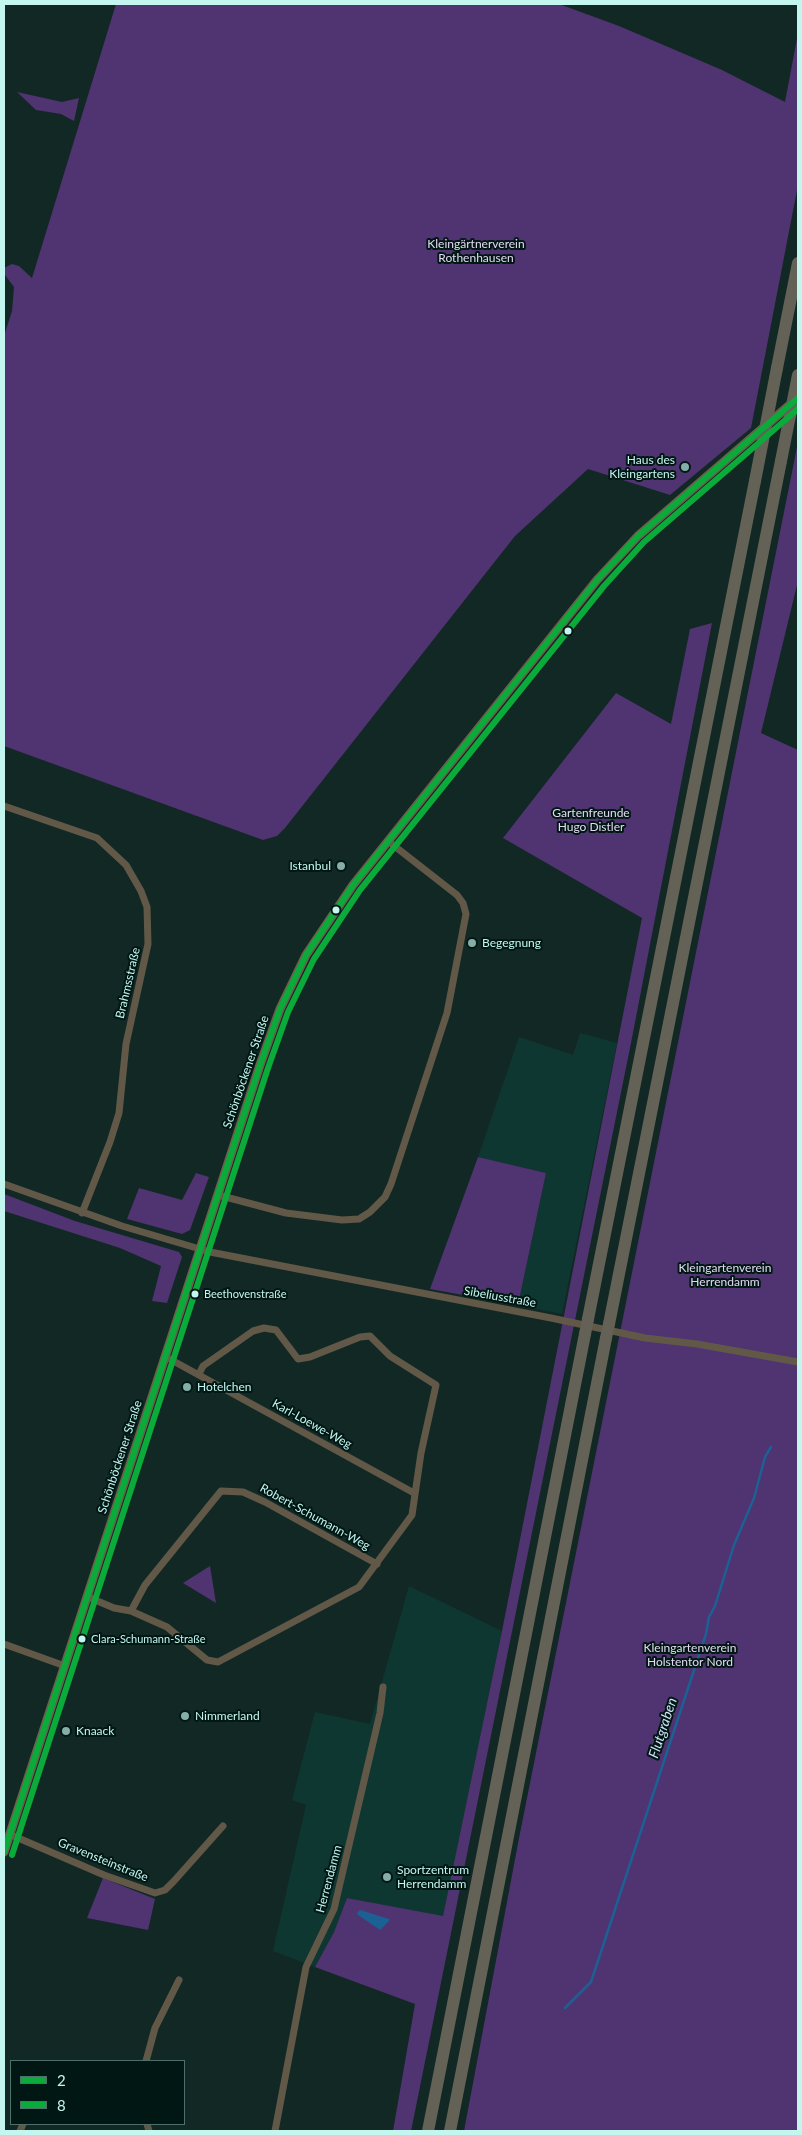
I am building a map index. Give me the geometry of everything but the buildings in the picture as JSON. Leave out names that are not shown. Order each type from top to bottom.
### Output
[{"type":"highway","points":[[428,2131],[584,1334],[798,263]]},
{"type":"highway","points":[[450,2131],[798,375]]},
{"type":"main road","name":"Schönböckener Straße","points":[[4,1852],[166,1357],[199,1248],[260,1066],[280,1009],[304,958],[335,910],[388,841],[597,580],[638,536],[798,398]]},
{"type":"street","name":"Brahmsstraße","points":[[4,806],[97,838],[126,865],[141,891],[147,907],[148,944],[126,1044],[119,1113],[114,1132],[82,1212]]},
{"type":"street","points":[[218,1195],[286,1213],[342,1220],[359,1219],[370,1212],[385,1197],[443,1027],[465,928],[466,914],[464,903],[457,895],[388,841]]},
{"type":"street","points":[[4,1184],[82,1212],[199,1248]]},
{"type":"street","name":"Sibeliusstraße","points":[[199,1248],[210,1252],[645,1338],[697,1344],[798,1362]]},
{"type":"street","points":[[199,1374],[203,1366],[253,1331],[264,1328],[276,1330],[298,1359],[310,1357],[360,1336],[370,1336],[390,1356],[436,1385],[414,1493],[412,1515],[376,1564]]},
{"type":"street","name":"Karl-Loewe-Weg","points":[[166,1357],[414,1493]]},
{"type":"street","name":"Robert-Schumann-Weg","points":[[88,1597],[114,1608],[131,1611],[167,1627],[207,1660],[218,1662],[358,1588],[376,1564],[265,1502],[243,1492],[221,1491],[145,1585],[131,1611]]},
{"type":"street","points":[[4,1644],[65,1666]]},
{"type":"street","name":"Herrendamm","points":[[275,2131],[306,1967],[334,1909],[380,1713],[383,1687]]},
{"type":"street","name":"Gravensteinstraße","points":[[9,1834],[155,1893],[165,1890],[223,1826]]},
{"type":"street","points":[[146,2060],[155,2028],[179,1980]]},
{"type":"shaded area","points":[[580,1033],[617,1043],[562,1314],[518,1305],[546,1173],[478,1157],[519,1037],[573,1055]]},
{"type":"shaded area","points":[[409,1586],[502,1631],[443,1917],[347,1898],[334,1932],[315,1967],[273,1951],[306,1805],[292,1800],[315,1712],[370,1724]]},
{"type":"green space","name":"Kleingärtnerverein Rothenhausen","points":[[116,4],[559,4],[619,26],[722,70],[785,102],[798,33],[798,185],[751,428],[670,495],[588,469],[515,536],[285,828],[277,836],[263,840],[4,746],[4,336],[12,311],[14,287],[5,275],[4,268],[12,264],[19,266],[32,278]]},
{"type":"green space","points":[[17,92],[62,102],[79,98],[74,121],[61,114],[36,110]]},
{"type":"green space","points":[[798,442],[798,581],[761,733],[798,750],[798,2131],[464,2131],[519,1838]]},
{"type":"green space","name":"Gartenfreunde Hugo Distler","points":[[712,623],[631,1043],[411,2131],[393,2131],[415,2004],[315,1967],[334,1932],[347,1898],[443,1916],[502,1631],[642,918],[503,838],[616,693],[671,724],[690,629]]},
{"type":"green space","points":[[478,1157],[546,1173],[518,1305],[430,1289]]},
{"type":"green space","points":[[196,1173],[209,1177],[190,1230],[182,1234],[127,1219],[139,1188],[182,1200]]},
{"type":"green space","points":[[4,1194],[75,1221],[179,1252],[182,1257],[167,1303],[152,1301],[161,1266],[120,1248],[4,1211]]},
{"type":"green space","points":[[210,1566],[216,1603],[183,1583]]},
{"type":"green space","points":[[103,1878],[155,1899],[148,1930],[87,1918]]},
{"type":"water","points":[[360,1910],[389,1919],[389,1921],[380,1930],[358,1915],[357,1913]]},
{"type":"waterway","name":"Flutgraben","points":[[565,2008],[591,1982],[706,1634],[709,1617],[715,1606],[734,1545],[754,1498],[765,1457],[771,1447]]},
{"type":"transit line","name":"2","points":[[4,1852],[260,1065],[280,1009],[306,955],[353,885],[597,580],[638,536],[798,398]]},
{"type":"transit line","name":"8","points":[[12,1855],[268,1068],[288,1012],[314,959],[360,890],[604,586],[644,542],[798,409]]},
{"type":"place","name":"Haus des Kleingartens","points":[[685,467]]},
{"type":"place","name":"Istanbul","points":[[341,866]]},
{"type":"place","name":"Begegnung","points":[[472,943]]},
{"type":"place","name":"Beethovenstraße","points":[[195,1294]]},
{"type":"place","name":"Hotelchen","points":[[187,1387]]},
{"type":"place","name":"Clara-Schumann-Straße","points":[[82,1639]]},
{"type":"place","name":"Nimmerland","points":[[185,1716]]},
{"type":"place","name":"Knaack","points":[[66,1731]]},
{"type":"place","name":"Sportzentrum Herrendamm","points":[[387,1877]]},
{"type":"park label","name":"Kleingartenverein Herrendamm","points":[[725,1275]]},
{"type":"park label","name":"Kleingartenverein Holstentor Nord","points":[[690,1655]]}]
